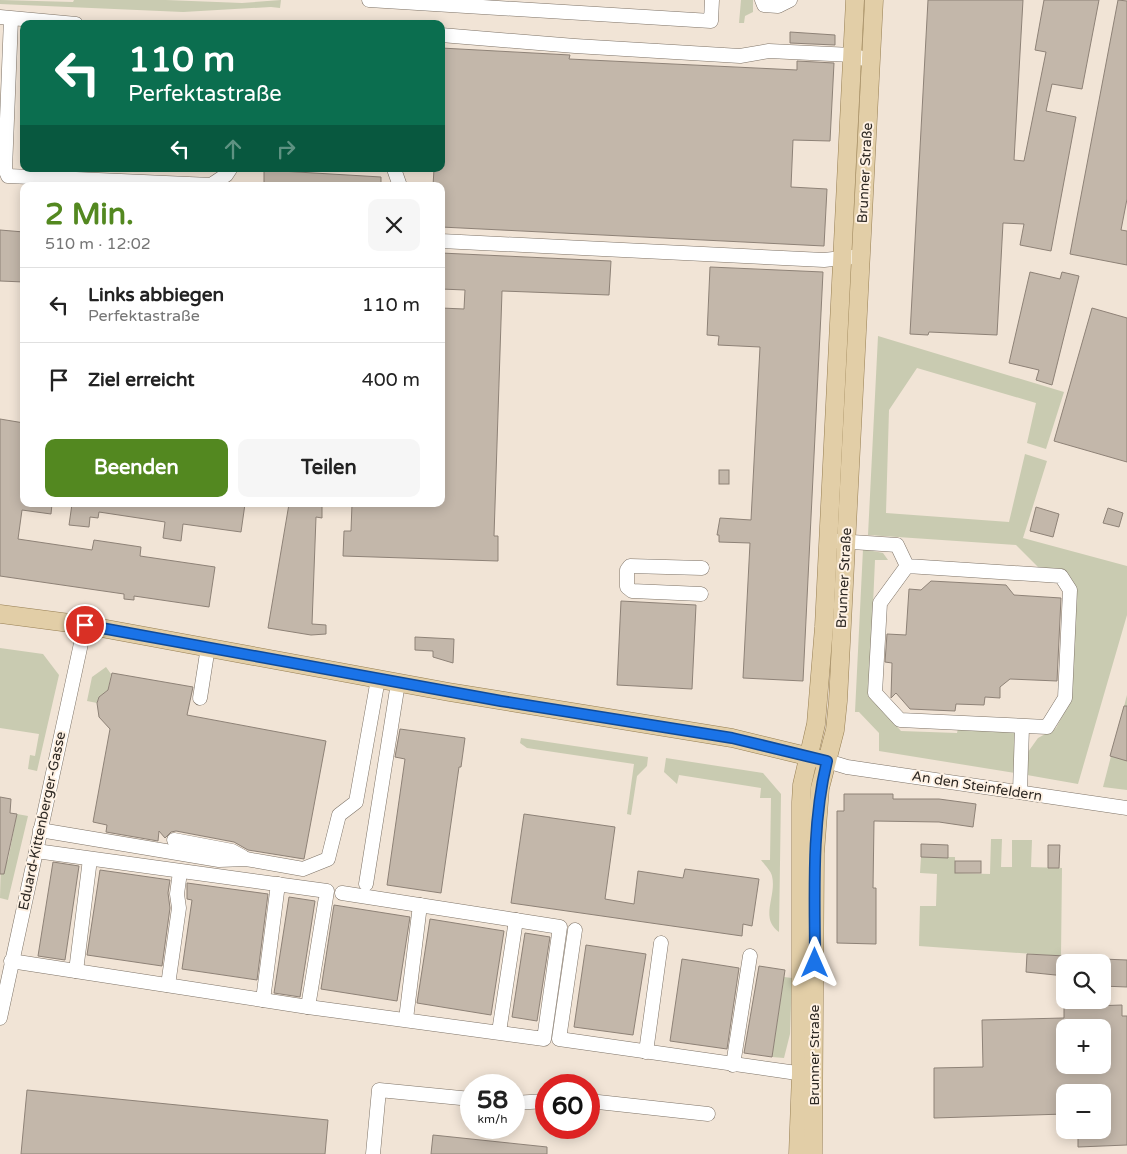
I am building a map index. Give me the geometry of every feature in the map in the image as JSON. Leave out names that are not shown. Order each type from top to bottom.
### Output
[{"type":"main road","name":"Brunner Straße","points":[[798,1154],[806,1128],[815,853],[820,788],[835,730],[838,701],[837,541],[842,260],[855,0]]},
{"type":"main road","name":"Brunner Straße","points":[[807,1075],[802,785],[816,724],[837,541],[860,256],[874,0]]},
{"type":"main road","points":[[0,614],[85,625],[398,683],[732,738],[827,761]]},
{"type":"main road","name":"Brunner Straße","points":[[806,1128],[813,1154]]},
{"type":"street","points":[[371,0],[711,21],[712,0]]},
{"type":"street","points":[[762,0],[764,5],[778,6],[790,0]]},
{"type":"street","points":[[29,20],[5,18],[4,169],[8,176],[144,182]]},
{"type":"street","points":[[445,35],[575,46],[740,56],[769,51],[852,55],[871,61]]},
{"type":"street","points":[[216,182],[228,172]]},
{"type":"street","points":[[445,240],[842,260],[860,256]]},
{"type":"street","points":[[837,541],[896,546],[907,566]]},
{"type":"street","points":[[701,594],[632,591],[628,587],[627,570],[630,566],[702,568]]},
{"type":"street","points":[[907,566],[1061,576],[1070,590],[1065,698],[1047,728],[900,720],[874,693],[880,603],[907,566]]},
{"type":"street","name":"Eduard-Kittenberger-Gasse","points":[[0,1018],[85,625]]},
{"type":"street","points":[[200,698],[208,647]]},
{"type":"street","points":[[40,830],[219,860],[246,859],[303,869],[328,859],[339,815],[356,802],[378,679]]},
{"type":"street","points":[[366,884],[398,683]]},
{"type":"street","points":[[1020,792],[1022,727]]},
{"type":"street","name":"An den Steinfeldern","points":[[827,761],[848,767],[1127,808]]},
{"type":"street","points":[[174,840],[232,851],[246,859]]},
{"type":"street","points":[[36,851],[327,891],[308,1007]]},
{"type":"street","points":[[76,971],[90,859]]},
{"type":"street","points":[[168,985],[179,908],[176,894],[180,872]]},
{"type":"street","points":[[262,1000],[278,884]]},
{"type":"street","points":[[11,961],[308,1007],[544,1039],[560,927],[342,893]]},
{"type":"street","points":[[406,1019],[420,905]]},
{"type":"street","points":[[499,1032],[516,920]]},
{"type":"street","points":[[575,930],[559,1039],[807,1075]]},
{"type":"street","points":[[646,1052],[661,942]]},
{"type":"street","points":[[733,1065],[750,956]]},
{"type":"street","points":[[374,1154],[379,1090],[460,1098]]},
{"type":"street","points":[[600,1102],[708,1114]]},
{"type":"green space","points":[[0,0],[73,2],[74,0],[166,0],[242,3],[281,0],[280,8],[183,12],[0,4]]},
{"type":"green space","points":[[741,0],[753,0],[753,12],[745,16],[744,23],[739,23]]},
{"type":"green space","points":[[878,336],[1064,392],[1046,449],[1027,443],[1036,403],[917,368],[889,410],[886,513],[1009,522],[1025,454],[1047,461],[1023,538],[1127,566],[1127,615],[1078,784],[1027,775],[1028,752],[1038,738],[1056,728],[1071,700],[1076,590],[1061,570],[1038,567],[1016,545],[868,535]]},
{"type":"green space","points":[[863,549],[883,553],[888,560],[875,560],[869,695],[901,731],[957,733],[958,728],[1016,732],[1015,773],[879,751],[879,733],[859,712],[855,712]]},
{"type":"green space","points":[[0,648],[43,654],[59,675],[37,771],[28,769],[30,755],[35,756],[39,734],[0,728]]},
{"type":"green space","points":[[106,667],[111,674],[108,690],[99,697],[97,703],[87,701],[92,677]]},
{"type":"green space","points":[[1127,695],[1127,790],[1103,787]]},
{"type":"green space","points":[[521,738],[648,757],[647,766],[637,776],[631,815],[627,814],[634,764],[527,748],[520,743]]},
{"type":"green space","points":[[666,758],[763,773],[781,794],[779,932],[773,926],[769,913],[773,884],[772,876],[761,860],[770,860],[771,798],[760,798],[761,788],[679,775],[677,784],[664,772]]},
{"type":"green space","points":[[17,814],[28,816],[8,900],[0,898],[1,859],[8,860]]},
{"type":"green space","points":[[991,839],[1002,839],[1001,867],[1012,867],[1012,840],[1032,840],[1031,867],[1062,868],[1061,954],[1056,954],[1056,956],[919,946],[920,906],[936,906],[937,874],[920,873],[921,857],[955,857],[955,873],[990,874]]},
{"type":"green space","points":[[784,977],[792,978],[790,1034],[784,1058],[772,1057]]},
{"type":"building","points":[[928,0],[1023,0],[1014,160],[1024,161],[1046,52],[1035,50],[1044,0],[1099,0],[1082,89],[1052,84],[1046,111],[1076,117],[1051,251],[1020,245],[1024,224],[1003,223],[997,335],[929,332],[928,335],[910,334]]},
{"type":"building","points":[[1118,0],[1127,1],[1127,199],[1121,230],[1127,231],[1127,265],[1070,254]]},
{"type":"building","points":[[790,32],[835,35],[835,45],[790,43]]},
{"type":"building","points":[[445,48],[570,55],[569,59],[797,70],[797,61],[834,63],[830,141],[793,140],[791,187],[827,189],[824,246],[445,227],[445,182],[433,182],[434,172],[445,172]]},
{"type":"building","points":[[264,172],[381,177],[381,182],[264,182]]},
{"type":"building","points":[[0,230],[20,232],[20,282],[0,281]]},
{"type":"building","points":[[445,253],[611,261],[609,295],[502,291],[494,536],[498,536],[498,561],[343,556],[344,531],[351,531],[352,507],[445,507],[445,308],[464,309],[465,290],[445,289]]},
{"type":"building","points":[[710,267],[823,272],[803,681],[743,678],[750,543],[719,542],[719,535],[717,535],[720,518],[751,520],[760,347],[718,345],[719,336],[707,335]]},
{"type":"building","points":[[1030,272],[1060,279],[1062,272],[1079,276],[1052,385],[1036,380],[1039,370],[1009,363]]},
{"type":"building","points":[[1092,308],[1127,318],[1127,462],[1054,441]]},
{"type":"building","points":[[0,419],[20,422],[20,507],[52,507],[51,514],[22,510],[18,539],[92,550],[94,540],[141,547],[140,556],[215,567],[209,607],[134,596],[134,600],[124,599],[124,594],[0,576]]},
{"type":"building","points":[[719,470],[729,470],[729,484],[719,484]]},
{"type":"building","points":[[72,507],[245,507],[241,532],[183,524],[181,541],[163,538],[165,522],[99,512],[98,518],[90,517],[89,527],[69,525]]},
{"type":"building","points":[[288,507],[322,507],[322,518],[316,517],[312,624],[326,625],[326,634],[311,635],[268,628]]},
{"type":"building","points":[[1036,507],[1059,514],[1053,537],[1030,531]]},
{"type":"building","points":[[1108,508],[1123,513],[1119,527],[1103,523]]},
{"type":"building","points":[[931,581],[1006,585],[1014,595],[1061,598],[1057,681],[1010,679],[1000,687],[1000,698],[985,697],[984,705],[956,704],[955,711],[910,709],[896,693],[891,698],[892,663],[885,662],[887,634],[906,635],[909,589],[921,590]]},
{"type":"building","points":[[621,601],[696,605],[692,689],[617,685]]},
{"type":"building","points":[[415,637],[454,639],[453,663],[433,657],[433,651],[415,650]]},
{"type":"building","points":[[112,673],[193,687],[187,715],[326,741],[304,859],[248,850],[234,842],[176,831],[171,832],[165,838],[159,831],[158,841],[106,832],[107,825],[93,822],[110,729],[99,717],[97,703],[99,697],[108,690]]},
{"type":"building","points":[[1124,706],[1127,706],[1127,761],[1110,756]]},
{"type":"building","points":[[400,729],[465,738],[441,893],[387,885],[405,759],[395,757]]},
{"type":"building","points":[[844,794],[893,794],[893,799],[939,799],[976,804],[973,827],[939,822],[874,821],[873,888],[876,888],[876,944],[837,943],[837,811],[844,811]]},
{"type":"building","points":[[0,797],[11,799],[10,813],[17,814],[4,874],[0,874]]},
{"type":"building","points":[[524,814],[615,827],[605,899],[634,904],[638,871],[683,878],[685,869],[759,879],[752,926],[743,924],[742,936],[511,903]]},
{"type":"building","points":[[921,844],[948,845],[948,858],[921,857]]},
{"type":"building","points":[[1048,845],[1060,845],[1059,868],[1048,868]]},
{"type":"building","points":[[955,861],[981,861],[981,873],[955,873]]},
{"type":"building","points":[[53,862],[79,866],[65,960],[38,956]]},
{"type":"building","points":[[100,870],[170,880],[168,893],[170,908],[162,966],[87,955]]},
{"type":"building","points":[[187,883],[268,894],[257,980],[182,969],[192,900],[187,899]]},
{"type":"building","points":[[289,897],[315,901],[300,997],[274,993]]},
{"type":"building","points":[[334,905],[410,917],[397,1001],[321,989]]},
{"type":"building","points":[[430,919],[504,931],[491,1015],[417,1003]]},
{"type":"building","points":[[525,933],[550,937],[537,1021],[512,1017]]},
{"type":"building","points":[[586,945],[646,954],[633,1035],[574,1027]]},
{"type":"building","points":[[1027,954],[1056,956],[1056,975],[1026,972]]},
{"type":"building","points":[[682,959],[739,968],[727,1049],[670,1041]]},
{"type":"building","points":[[1111,959],[1127,960],[1127,987],[1111,986]]},
{"type":"building","points":[[759,966],[785,970],[772,1057],[744,1053]]},
{"type":"building","points":[[1111,1005],[1122,1005],[1122,1016],[1127,1016],[1127,1145],[1078,1147],[1078,1139],[1111,1139],[1111,1084],[1056,1084],[1056,1114],[934,1118],[934,1068],[983,1067],[982,1020],[1064,1018],[1064,1009],[1111,1009]]},
{"type":"building","points":[[27,1090],[328,1120],[325,1154],[21,1154]]},
{"type":"building","points":[[433,1135],[547,1147],[547,1154],[431,1154]]},
{"type":"route","points":[[85,625],[501,701],[732,738],[782,748],[827,761],[820,788],[815,853],[815,963]]}]
